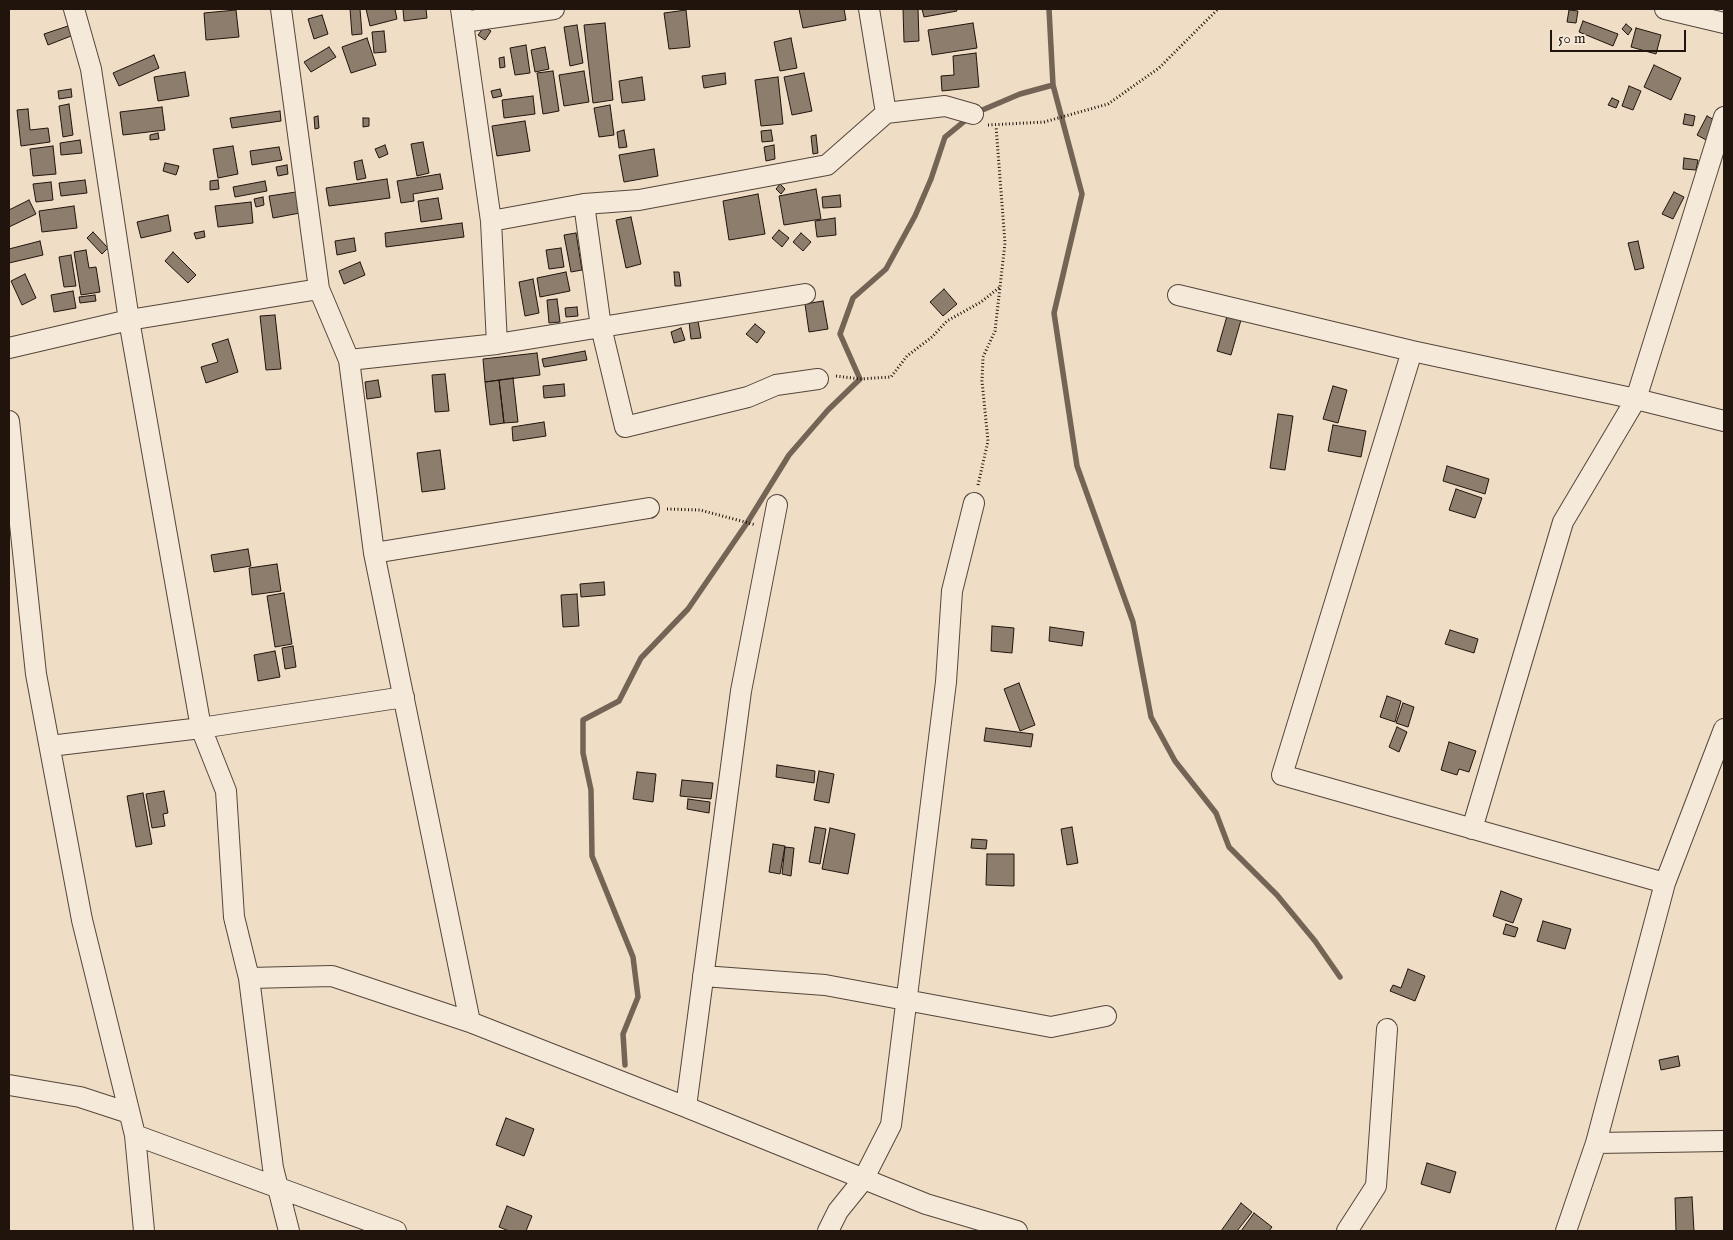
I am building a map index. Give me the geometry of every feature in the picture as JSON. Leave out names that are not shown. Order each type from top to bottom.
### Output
[{"type":"street","points":[[74,9],[91,69],[129,320],[201,728],[226,791],[234,917],[249,978],[274,1168],[289,1231]]},
{"type":"street","points":[[281,9],[319,289],[349,360],[374,553],[470,1022]]},
{"type":"street","points":[[497,344],[491,221],[462,15],[554,9]]},
{"type":"street","points":[[869,9],[886,112]]},
{"type":"street","points":[[1665,9],[1724,23]]},
{"type":"street","points":[[491,221],[584,204],[639,200],[827,165],[886,112],[945,106],[973,114]]},
{"type":"street","points":[[1472,829],[1563,522],[1636,400],[1724,118]]},
{"type":"street","points":[[584,204],[601,327],[624,427],[748,397],[776,385],[818,379]]},
{"type":"street","points":[[9,348],[129,320],[319,289]]},
{"type":"street","points":[[349,360],[497,344],[805,294]]},
{"type":"street","points":[[1178,295],[1412,352],[1636,400],[1724,421]]},
{"type":"street","points":[[1412,352],[1282,775],[1665,883]]},
{"type":"street","points":[[9,421],[36,674],[82,920],[134,1135],[144,1231]]},
{"type":"street","points":[[828,1231],[838,1211],[863,1180],[892,1125],[946,682],[952,591],[974,503]]},
{"type":"street","points":[[686,1106],[741,690],[777,505]]},
{"type":"street","points":[[374,553],[649,508]]},
{"type":"street","points":[[9,539],[23,555]]},
{"type":"street","points":[[50,746],[201,728],[404,697]]},
{"type":"street","points":[[1566,1231],[1596,1143],[1665,883],[1724,729]]},
{"type":"street","points":[[249,978],[332,976],[470,1022],[686,1106],[863,1180],[926,1204],[1017,1231]]},
{"type":"street","points":[[703,976],[825,985],[907,999],[1052,1028],[1106,1016]]},
{"type":"street","points":[[1347,1231],[1376,1186],[1387,1030]]},
{"type":"street","points":[[9,1085],[80,1097],[129,1113]]},
{"type":"street","points":[[134,1135],[396,1231]]},
{"type":"street","points":[[1596,1143],[1724,1141]]},
{"type":"path","points":[[974,503],[988,441],[982,381],[984,357],[995,331],[1005,244],[996,126],[1044,122],[1108,104],[1159,68],[1218,9]]},
{"type":"path","points":[[818,379],[832,376],[860,379],[891,377],[907,356],[932,337],[947,321],[981,302],[1000,287]]},
{"type":"path","points":[[649,508],[700,510],[772,530]]},
{"type":"building","points":[[350,9],[360,9],[362,34],[352,35]]},
{"type":"building","points":[[366,9],[395,9],[397,19],[370,26]]},
{"type":"building","points":[[403,9],[426,9],[427,18],[404,21]]},
{"type":"building","points":[[799,9],[844,9],[846,20],[803,28]]},
{"type":"building","points":[[903,9],[918,9],[919,41],[904,42]]},
{"type":"building","points":[[922,9],[956,9],[957,11],[924,17]]},
{"type":"building","points":[[236,10],[239,37],[206,40],[204,13]]},
{"type":"building","points":[[686,10],[690,47],[669,49],[664,13]]},
{"type":"building","points":[[1569,10],[1578,11],[1576,23],[1567,22]]},
{"type":"building","points":[[322,15],[328,34],[314,39],[308,19]]},
{"type":"building","points":[[1583,21],[1618,34],[1613,46],[1579,32]]},
{"type":"building","points":[[605,23],[613,100],[593,103],[584,25]]},
{"type":"building","points":[[973,23],[977,48],[932,55],[928,30]]},
{"type":"building","points":[[1626,24],[1632,29],[1628,35],[1622,29]]},
{"type":"building","points":[[577,25],[583,63],[570,66],[564,27]]},
{"type":"building","points":[[68,26],[71,36],[48,45],[44,34]]},
{"type":"building","points":[[484,27],[491,31],[485,40],[478,35]]},
{"type":"building","points":[[1636,28],[1661,35],[1656,54],[1631,47]]},
{"type":"building","points":[[384,31],[386,52],[374,53],[372,32]]},
{"type":"building","points":[[367,38],[376,65],[351,73],[342,47]]},
{"type":"building","points":[[791,38],[797,68],[780,71],[774,42]]},
{"type":"building","points":[[526,45],[530,73],[515,75],[510,48]]},
{"type":"building","points":[[329,47],[336,57],[311,72],[304,62]]},
{"type":"building","points":[[545,47],[549,69],[535,72],[531,50]]},
{"type":"building","points":[[976,53],[979,87],[942,91],[941,76],[954,75],[953,56]]},
{"type":"building","points":[[154,55],[159,68],[119,86],[113,73]]},
{"type":"building","points":[[504,57],[505,67],[500,68],[499,58]]},
{"type":"building","points":[[1654,65],[1681,78],[1671,100],[1644,87]]},
{"type":"building","points":[[553,71],[559,111],[543,114],[537,73]]},
{"type":"building","points":[[584,71],[589,102],[564,106],[559,75]]},
{"type":"building","points":[[185,72],[189,96],[158,101],[154,77]]},
{"type":"building","points":[[725,73],[726,84],[704,88],[702,76]]},
{"type":"building","points":[[804,73],[812,111],[792,115],[784,77]]},
{"type":"building","points":[[642,77],[645,100],[622,103],[619,81]]},
{"type":"building","points":[[778,77],[783,124],[761,126],[755,80]]},
{"type":"building","points":[[1629,86],[1641,91],[1633,110],[1622,106]]},
{"type":"building","points":[[71,89],[72,97],[59,99],[58,91]]},
{"type":"building","points":[[500,89],[502,96],[493,98],[491,91]]},
{"type":"building","points":[[533,96],[535,114],[504,118],[502,100]]},
{"type":"building","points":[[1612,98],[1619,101],[1616,108],[1608,105]]},
{"type":"building","points":[[69,104],[73,135],[63,137],[59,106]]},
{"type":"building","points":[[610,105],[614,135],[599,137],[594,108]]},
{"type":"building","points":[[162,107],[165,130],[123,135],[120,112]]},
{"type":"building","points":[[28,109],[30,130],[48,128],[50,142],[21,146],[17,110]]},
{"type":"building","points":[[280,111],[281,121],[232,128],[230,118]]},
{"type":"building","points":[[1685,114],[1695,116],[1693,126],[1683,124]]},
{"type":"building","points":[[318,116],[319,128],[315,129],[314,117]]},
{"type":"building","points":[[1707,116],[1718,122],[1708,141],[1697,135]]},
{"type":"building","points":[[363,118],[369,118],[369,126],[363,127]]},
{"type":"building","points":[[525,121],[530,151],[497,156],[492,126]]},
{"type":"building","points":[[624,130],[627,147],[619,148],[617,132]]},
{"type":"building","points":[[771,130],[773,141],[762,142],[761,131]]},
{"type":"building","points":[[158,133],[159,139],[150,140],[150,135]]},
{"type":"building","points":[[816,135],[818,153],[813,154],[811,136]]},
{"type":"building","points":[[80,140],[82,153],[61,155],[60,143]]},
{"type":"building","points":[[423,142],[429,173],[417,176],[411,144]]},
{"type":"building","points":[[385,145],[388,154],[379,158],[375,149]]},
{"type":"building","points":[[774,145],[775,159],[766,161],[764,147]]},
{"type":"building","points":[[53,146],[56,174],[33,176],[30,149]]},
{"type":"building","points":[[233,146],[238,174],[218,178],[213,149]]},
{"type":"building","points":[[279,147],[282,160],[252,165],[250,151]]},
{"type":"building","points":[[654,149],[658,176],[624,182],[619,155]]},
{"type":"building","points":[[1684,158],[1698,160],[1696,170],[1683,169]]},
{"type":"building","points":[[362,160],[366,178],[357,180],[354,162]]},
{"type":"building","points":[[165,163],[179,166],[176,175],[163,171]]},
{"type":"building","points":[[287,165],[288,174],[278,176],[276,167]]},
{"type":"building","points":[[440,174],[443,189],[413,194],[414,201],[401,203],[397,181]]},
{"type":"building","points":[[387,179],[390,198],[329,206],[326,188]]},
{"type":"building","points":[[85,180],[87,193],[61,196],[59,183]]},
{"type":"building","points":[[218,180],[219,189],[210,190],[210,181]]},
{"type":"building","points":[[265,181],[267,191],[235,197],[233,187]]},
{"type":"building","points":[[51,182],[53,200],[36,202],[33,184]]},
{"type":"building","points":[[780,184],[785,189],[781,194],[776,189]]},
{"type":"building","points":[[816,189],[821,219],[784,225],[779,196]]},
{"type":"building","points":[[296,192],[300,213],[273,218],[269,196]]},
{"type":"building","points":[[1674,192],[1684,197],[1673,219],[1662,214]]},
{"type":"building","points":[[758,194],[765,234],[729,240],[723,201]]},
{"type":"building","points":[[840,195],[841,207],[823,208],[822,197]]},
{"type":"building","points":[[263,197],[264,205],[256,207],[254,199]]},
{"type":"building","points":[[438,198],[442,219],[421,222],[418,201]]},
{"type":"building","points":[[29,200],[36,214],[9,227],[9,210]]},
{"type":"building","points":[[251,202],[253,223],[218,227],[215,206]]},
{"type":"building","points":[[74,206],[77,228],[42,232],[39,211]]},
{"type":"building","points":[[168,215],[171,231],[141,238],[137,222]]},
{"type":"building","points":[[631,217],[641,264],[626,268],[616,220]]},
{"type":"building","points":[[835,218],[836,235],[817,237],[815,221]]},
{"type":"building","points":[[462,223],[464,237],[386,247],[385,233]]},
{"type":"building","points":[[779,230],[789,238],[782,247],[772,238]]},
{"type":"building","points":[[204,231],[205,237],[196,239],[194,233]]},
{"type":"building","points":[[93,232],[108,248],[102,254],[87,238]]},
{"type":"building","points":[[576,233],[582,270],[571,272],[564,235]]},
{"type":"building","points":[[801,233],[811,242],[803,251],[793,242]]},
{"type":"building","points":[[354,238],[356,251],[337,255],[335,241]]},
{"type":"building","points":[[40,241],[43,255],[9,263],[9,249]]},
{"type":"building","points":[[1638,241],[1644,268],[1635,270],[1628,243]]},
{"type":"building","points":[[561,248],[564,267],[549,269],[546,250]]},
{"type":"building","points":[[86,250],[89,268],[96,267],[100,292],[81,295],[74,252]]},
{"type":"building","points":[[173,252],[196,275],[188,283],[165,261]]},
{"type":"building","points":[[71,255],[76,286],[64,287],[59,257]]},
{"type":"building","points":[[360,262],[365,275],[344,284],[339,271]]},
{"type":"building","points":[[566,272],[570,291],[540,297],[537,278]]},
{"type":"building","points":[[674,272],[679,272],[681,286],[675,286]]},
{"type":"building","points":[[25,274],[36,298],[22,305],[11,281]]},
{"type":"building","points":[[533,279],[539,313],[525,316],[519,282]]},
{"type":"building","points":[[944,289],[957,304],[943,316],[930,302]]},
{"type":"building","points":[[73,291],[76,308],[54,312],[51,295]]},
{"type":"building","points":[[95,295],[96,301],[80,303],[79,297]]},
{"type":"building","points":[[557,299],[560,322],[549,323],[547,300]]},
{"type":"building","points":[[823,301],[828,329],[809,332],[805,304]]},
{"type":"building","points":[[577,307],[578,316],[566,317],[565,308]]},
{"type":"building","points":[[275,315],[281,369],[266,370],[260,316]]},
{"type":"building","points":[[1227,316],[1241,320],[1231,355],[1217,351]]},
{"type":"building","points":[[698,321],[701,338],[691,339],[689,322]]},
{"type":"building","points":[[755,324],[765,332],[757,343],[746,334]]},
{"type":"building","points":[[681,328],[685,340],[674,343],[671,332]]},
{"type":"building","points":[[228,339],[238,372],[206,383],[201,367],[218,362],[212,344]]},
{"type":"building","points":[[585,351],[587,360],[544,367],[542,359]]},
{"type":"building","points":[[537,353],[540,375],[485,382],[483,359]]},
{"type":"building","points":[[445,374],[449,411],[435,412],[432,375]]},
{"type":"building","points":[[513,378],[518,422],[504,423],[499,380]]},
{"type":"building","points":[[378,380],[381,397],[367,399],[365,382]]},
{"type":"building","points":[[499,380],[504,423],[490,425],[485,382]]},
{"type":"building","points":[[564,384],[565,396],[544,398],[543,386]]},
{"type":"building","points":[[1333,386],[1347,390],[1338,423],[1323,419]]},
{"type":"building","points":[[1278,414],[1293,416],[1285,470],[1270,468]]},
{"type":"building","points":[[544,422],[546,436],[513,441],[512,427]]},
{"type":"building","points":[[1333,425],[1366,431],[1361,457],[1328,451]]},
{"type":"building","points":[[440,450],[445,489],[422,492],[417,453]]},
{"type":"building","points":[[1447,466],[1489,479],[1485,494],[1443,481]]},
{"type":"building","points":[[1456,489],[1482,498],[1475,518],[1449,510]]},
{"type":"building","points":[[248,549],[251,566],[214,572],[211,555]]},
{"type":"building","points":[[277,564],[281,591],[252,595],[249,568]]},
{"type":"building","points":[[604,582],[605,595],[581,597],[580,584]]},
{"type":"building","points":[[284,593],[292,644],[275,647],[267,596]]},
{"type":"building","points":[[577,594],[579,626],[563,627],[561,595]]},
{"type":"building","points":[[992,626],[1014,628],[1012,653],[991,651]]},
{"type":"building","points":[[1050,627],[1084,632],[1082,646],[1049,641]]},
{"type":"building","points":[[1450,630],[1478,639],[1474,653],[1445,644]]},
{"type":"building","points":[[293,646],[296,667],[285,669],[282,648]]},
{"type":"building","points":[[275,651],[280,677],[258,681],[254,655]]},
{"type":"building","points":[[1019,683],[1035,725],[1020,731],[1004,689]]},
{"type":"building","points":[[1387,696],[1401,701],[1395,722],[1380,717]]},
{"type":"building","points":[[1403,703],[1414,707],[1408,727],[1396,723]]},
{"type":"building","points":[[1397,727],[1407,732],[1399,752],[1389,747]]},
{"type":"building","points":[[986,728],[1033,734],[1031,747],[984,741]]},
{"type":"building","points":[[1449,742],[1476,751],[1469,772],[1459,769],[1457,775],[1441,770]]},
{"type":"building","points":[[777,765],[815,771],[814,783],[776,777]]},
{"type":"building","points":[[819,771],[834,774],[829,803],[814,800]]},
{"type":"building","points":[[637,772],[656,774],[653,802],[633,799]]},
{"type":"building","points":[[682,780],[713,783],[711,799],[680,796]]},
{"type":"building","points":[[164,791],[168,813],[163,814],[165,826],[152,828],[146,794]]},
{"type":"building","points":[[143,793],[152,844],[136,847],[127,796]]},
{"type":"building","points":[[688,799],[710,802],[709,813],[687,809]]},
{"type":"building","points":[[815,827],[826,829],[820,864],[809,862]]},
{"type":"building","points":[[1072,827],[1078,863],[1067,865],[1061,829]]},
{"type":"building","points":[[830,828],[855,834],[848,874],[822,869]]},
{"type":"building","points":[[972,839],[987,840],[986,849],[971,848]]},
{"type":"building","points":[[773,844],[785,846],[780,874],[769,872]]},
{"type":"building","points":[[785,847],[794,848],[791,876],[782,874]]},
{"type":"building","points":[[987,854],[1014,854],[1014,886],[986,885]]},
{"type":"building","points":[[1501,891],[1522,899],[1513,923],[1493,916]]},
{"type":"building","points":[[1543,921],[1571,929],[1565,949],[1537,941]]},
{"type":"building","points":[[1506,924],[1518,928],[1515,937],[1503,934]]},
{"type":"building","points":[[1408,969],[1425,976],[1415,1001],[1390,991],[1393,985],[1401,988]]},
{"type":"building","points":[[1678,1056],[1680,1066],[1661,1070],[1659,1060]]},
{"type":"building","points":[[506,1118],[534,1129],[524,1156],[496,1145]]},
{"type":"building","points":[[1427,1163],[1456,1172],[1450,1193],[1421,1184]]},
{"type":"building","points":[[1692,1197],[1694,1231],[1676,1231],[1675,1198]]},
{"type":"building","points":[[1241,1203],[1252,1212],[1237,1231],[1221,1231]]},
{"type":"building","points":[[507,1206],[532,1216],[526,1231],[509,1231],[499,1227]]},
{"type":"building","points":[[1254,1213],[1272,1227],[1269,1231],[1241,1231]]},
{"type":"waterway","points":[[1049,9],[1053,85],[1082,194],[1054,313],[1077,466],[1133,622],[1151,717],[1175,761],[1216,813],[1229,847],[1277,895],[1315,941],[1340,977]]},
{"type":"waterway","points":[[625,1065],[623,1034],[638,997],[633,957],[592,856],[591,790],[583,753],[583,720],[619,701],[641,658],[688,609],[747,523],[789,455],[828,410],[860,379],[840,334],[853,298],[886,269],[915,216],[931,179],[945,137],[973,114],[1020,94],[1053,85]]}]
